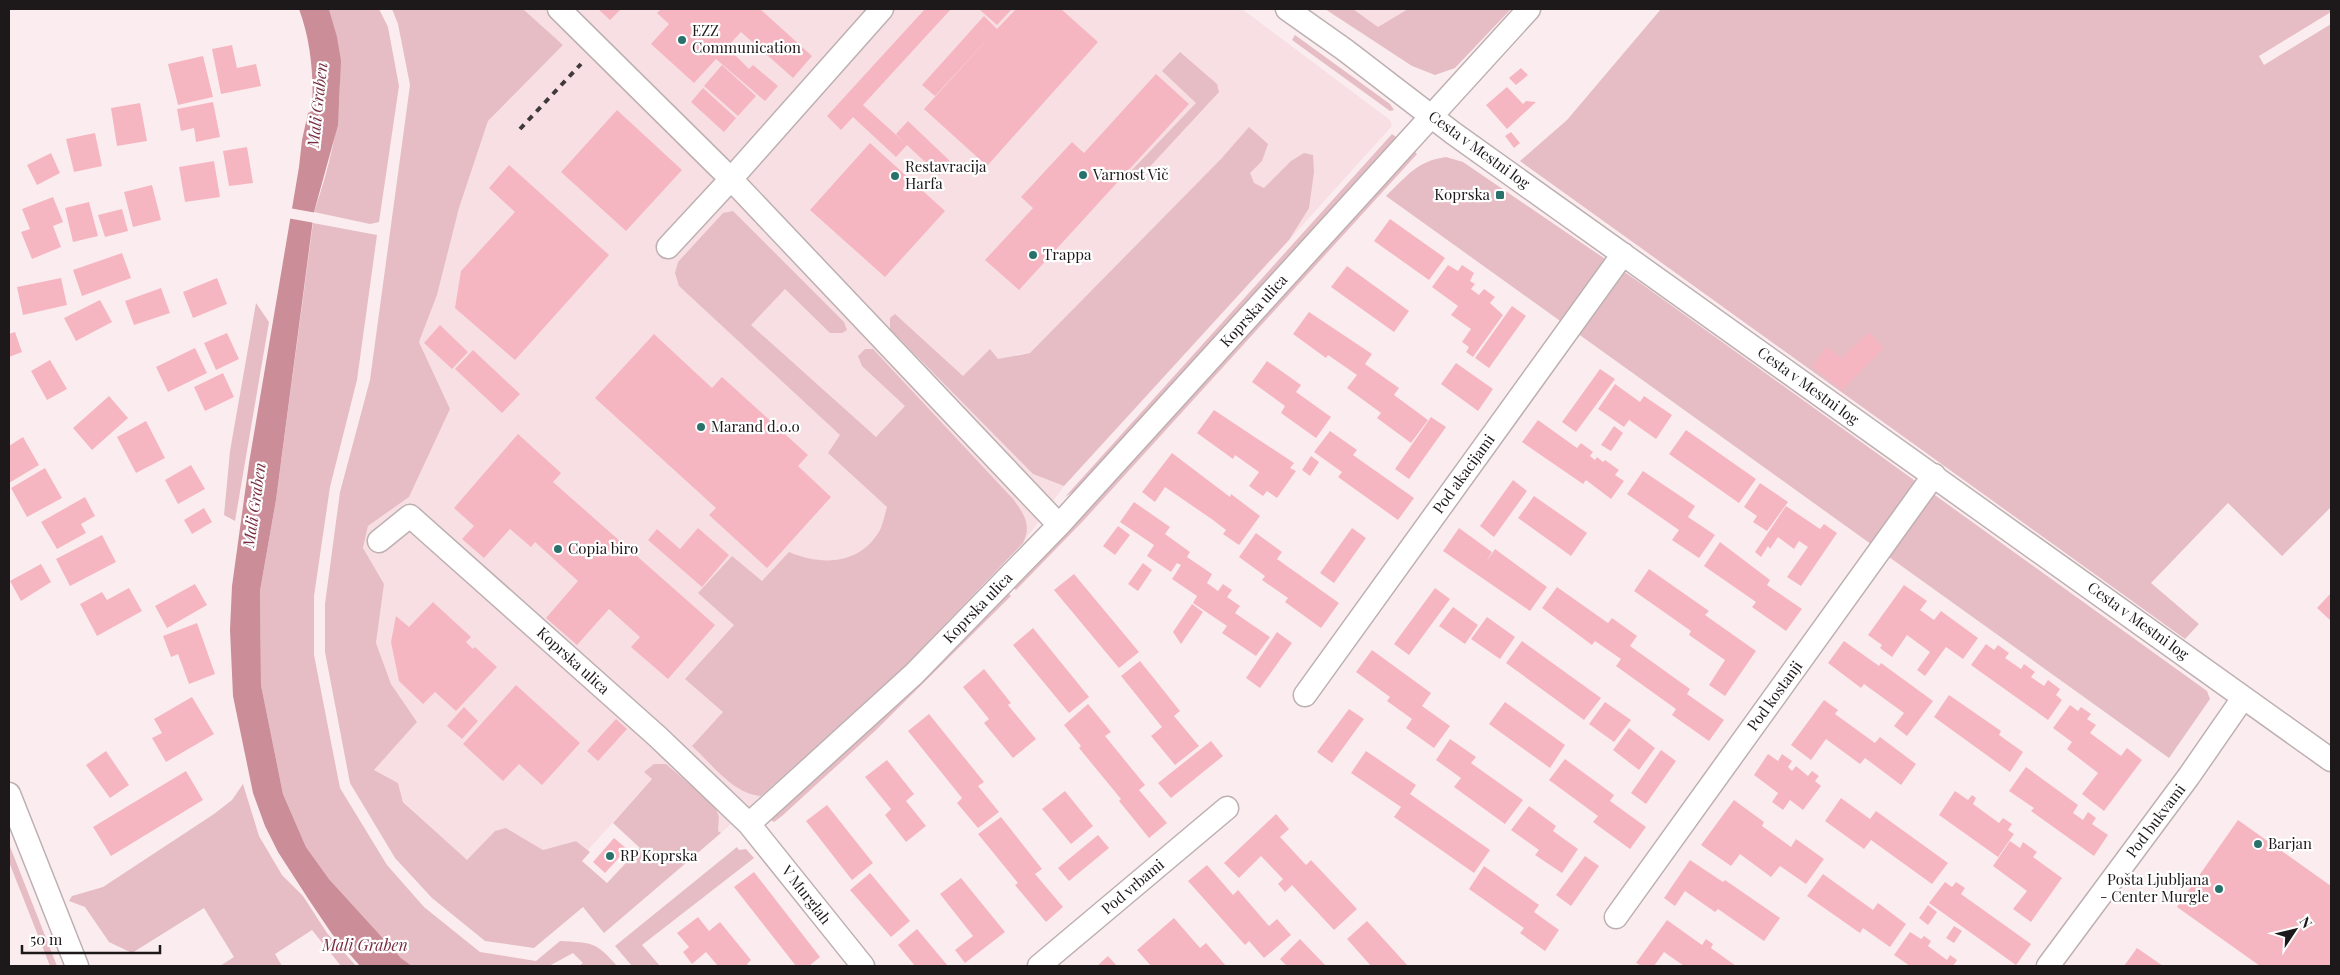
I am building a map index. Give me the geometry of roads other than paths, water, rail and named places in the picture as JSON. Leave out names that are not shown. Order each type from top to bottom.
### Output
[{"type":"street","points":[[559,9],[731,179],[1058,525]]},
{"type":"street","points":[[668,247],[882,9]]},
{"type":"street","name":"Cesta v Mestni log","points":[[1287,9],[1431,116],[2331,760]]},
{"type":"street","name":"Koprska ulica","points":[[379,541],[410,516],[658,737],[749,824],[914,674],[1058,525],[1529,9]]},
{"type":"street","name":"Pod akacijami","points":[[1306,695],[1624,254]]},
{"type":"street","name":"Pod kostanji","points":[[1616,917],[1934,475]]},
{"type":"street","name":"Pod bukvami","points":[[2048,966],[2189,776],[2244,698]]},
{"type":"street","points":[[9,794],[76,966]]},
{"type":"street","name":"Pod vrbami","points":[[1039,966],[1227,808]]},
{"type":"street","name":"V Murglah","points":[[749,824],[863,966]]},
{"type":"water","name":"Mali Graben","points":[[299,9],[329,9],[341,61],[338,125],[314,212],[276,500],[260,591],[261,685],[283,794],[306,847],[329,879],[401,958],[412,966],[360,966],[332,934],[309,900],[278,852],[265,826],[253,793],[233,696],[230,630],[232,586],[249,463],[302,140],[308,113],[312,111],[311,59]]},
{"type":"railway","points":[[520,129],[581,64]]},
{"type":"place","name":"EZZ Communication","points":[[682,40]]},
{"type":"place","name":"Varnost Vič","points":[[1083,175]]},
{"type":"place","name":"Restavracija Harfa","points":[[895,176]]},
{"type":"place","name":"Koprska","points":[[1500,195]]},
{"type":"place","name":"Trappa","points":[[1033,255]]},
{"type":"place","name":"Marand d.o.o","points":[[701,427]]},
{"type":"place","name":"Copia biro","points":[[558,549]]},
{"type":"place","name":"Barjan","points":[[2258,844]]},
{"type":"place","name":"RP Koprska","points":[[610,856]]},
{"type":"place","name":"Pošta Ljubljana - Center Murgle","points":[[2219,889]]}]
